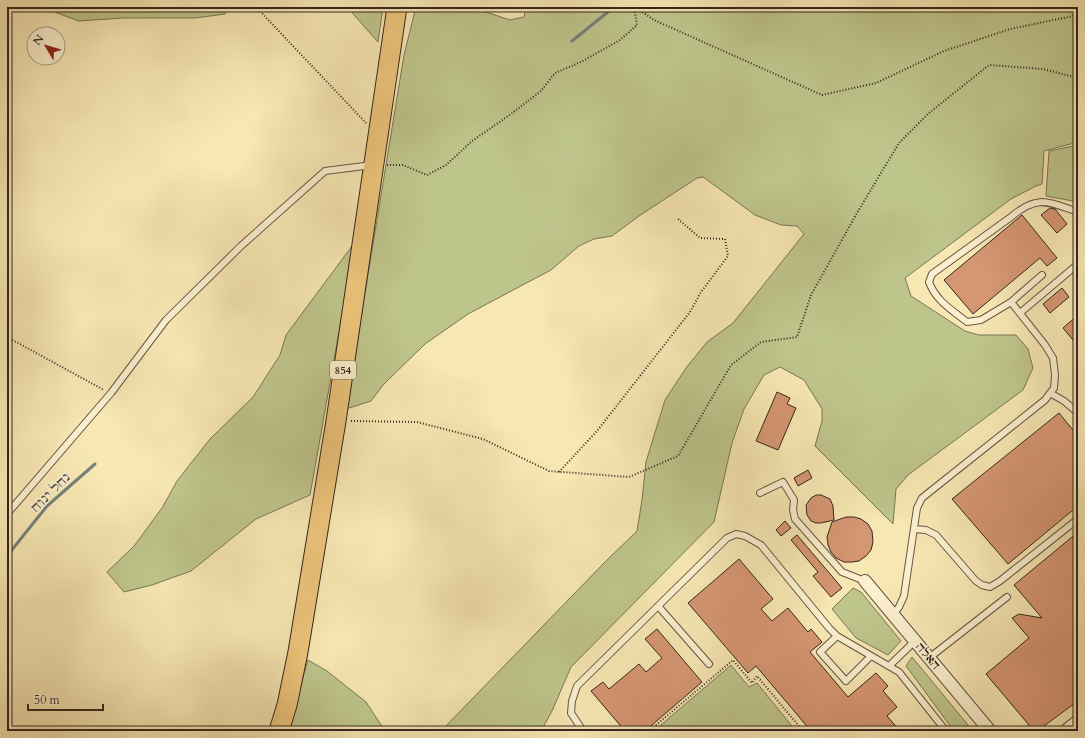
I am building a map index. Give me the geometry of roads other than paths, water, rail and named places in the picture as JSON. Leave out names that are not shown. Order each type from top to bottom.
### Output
[{"type":"main road","name":"854","points":[[279,731],[287,705],[297,659],[336,421],[397,7]]},
{"type":"street","name":"האלה","points":[[865,581],[990,731]]},
{"type":"street","points":[[1068,731],[1078,723]]},
{"type":"lane","points":[[7,514],[111,393],[166,320],[241,246],[325,171],[374,165]]},
{"type":"lane","points":[[1042,275],[1011,302],[981,320],[967,322],[937,298],[929,282],[932,274],[1011,217],[1022,207],[1035,202],[1047,201],[1078,212]]},
{"type":"lane","points":[[1020,313],[1078,264]]},
{"type":"lane","points":[[893,615],[904,596],[917,508],[922,498],[1045,400],[1054,388],[1055,375],[1053,358],[1045,345],[1011,302]]},
{"type":"lane","points":[[1050,393],[1064,401],[1078,413]]},
{"type":"lane","points":[[760,493],[783,482],[794,500],[793,510],[795,519],[842,572],[865,581]]},
{"type":"lane","points":[[914,530],[926,530],[936,535],[976,581],[982,585],[990,587],[1000,581],[1078,519]]},
{"type":"lane","points":[[583,731],[571,713],[572,701],[577,686],[727,538],[736,534],[753,540],[761,545],[837,636],[899,672],[946,731]]},
{"type":"lane","points":[[930,658],[1007,597]]},
{"type":"lane","points":[[658,606],[708,664]]},
{"type":"lane","points":[[837,636],[820,652],[846,681],[871,656]]},
{"type":"lane","points":[[889,666],[915,641]]},
{"type":"waterway","points":[[572,41],[614,7]]},
{"type":"waterway","name":"נחל ינוח","points":[[7,556],[47,506],[95,464]]}]
